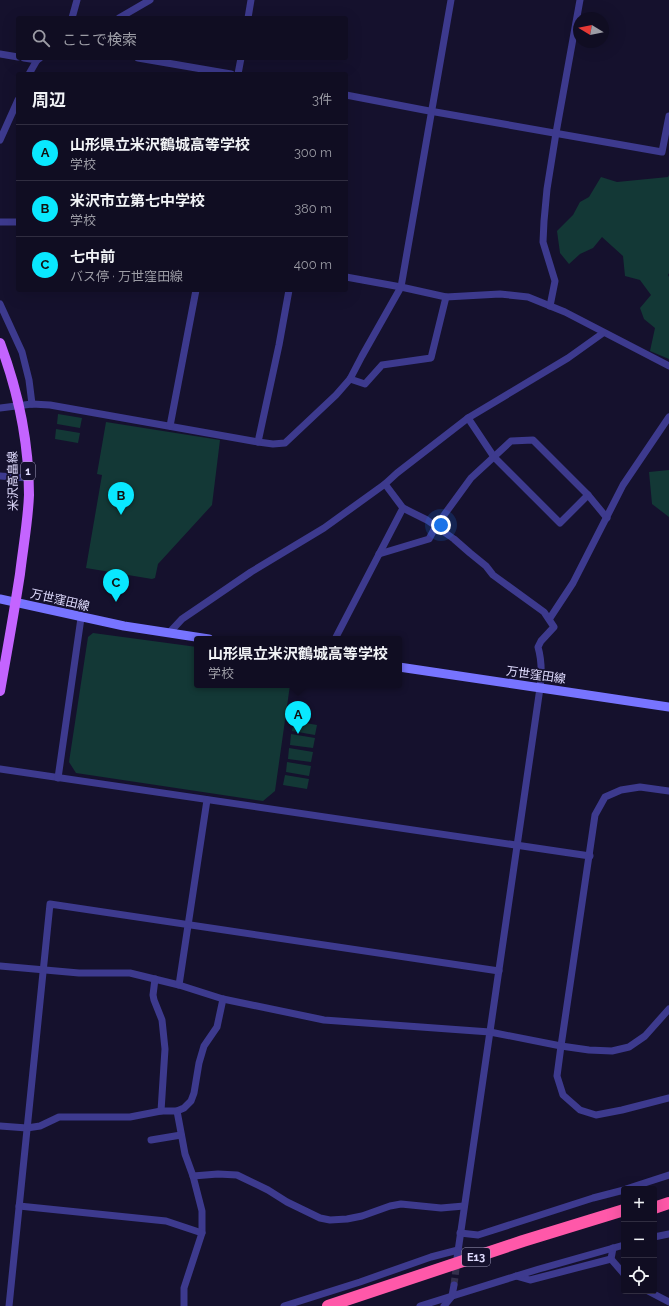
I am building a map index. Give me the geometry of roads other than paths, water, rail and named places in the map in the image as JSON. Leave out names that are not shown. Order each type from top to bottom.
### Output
[{"type":"highway","points":[[657,1200],[669,1197]]},
{"type":"highway","points":[[657,1207],[669,1203]]},
{"type":"highway","name":"E13","points":[[328,1306],[523,1241],[621,1211]]},
{"type":"highway","name":"E13","points":[[348,1306],[520,1248],[621,1218]]},
{"type":"main road","name":"米沢高畠線","points":[[0,343],[19,406],[26,444],[28,478],[26,524],[16,602],[0,691]]},
{"type":"main road","name":"万世窪田線","points":[[0,599],[82,618],[194,637]]},
{"type":"main road","name":"万世窪田線","points":[[402,667],[669,707]]},
{"type":"street","points":[[73,16],[77,0]]},
{"type":"street","points":[[122,16],[150,0]]},
{"type":"street","points":[[248,16],[251,0]]},
{"type":"street","points":[[0,408],[32,404],[50,405],[258,442],[273,444],[285,443],[336,395],[350,379],[402,287],[451,0]]},
{"type":"street","points":[[550,306],[555,281],[543,242],[544,221],[556,133],[580,0]]},
{"type":"street","points":[[0,54],[16,57]]},
{"type":"street","points":[[30,72],[37,60]]},
{"type":"street","points":[[150,60],[219,72]]},
{"type":"street","points":[[238,72],[241,60]]},
{"type":"street","points":[[348,95],[662,152],[669,116]]},
{"type":"street","points":[[0,140],[16,104]]},
{"type":"street","points":[[0,222],[16,222]]},
{"type":"street","points":[[348,277],[446,297],[500,294],[528,297],[550,306],[669,366]]},
{"type":"street","points":[[170,426],[196,292]]},
{"type":"street","points":[[258,442],[289,292]]},
{"type":"street","points":[[350,379],[365,384],[382,365],[431,358],[446,297]]},
{"type":"street","points":[[0,304],[22,352],[29,380],[32,404]]},
{"type":"street","points":[[169,633],[182,619],[193,611],[251,572],[324,528],[385,484],[468,418],[568,358],[603,333]]},
{"type":"street","points":[[550,618],[573,582],[623,485],[669,417]]},
{"type":"street","points":[[468,418],[494,457],[560,522],[588,495]]},
{"type":"street","points":[[379,554],[429,539],[436,526],[471,478],[511,441],[533,440],[588,495],[607,518]]},
{"type":"street","points":[[0,476],[28,478]]},
{"type":"street","points":[[385,484],[403,508],[427,520],[454,539],[486,566],[493,575],[531,601],[544,612],[550,618],[554,627],[541,641],[538,647],[541,656],[542,670],[540,688],[457,1258]]},
{"type":"street","points":[[337,636],[403,508]]},
{"type":"street","points":[[58,778],[82,618]]},
{"type":"street","points":[[0,769],[590,856]]},
{"type":"street","points":[[669,791],[640,787],[621,790],[605,797],[596,815],[560,1046],[557,1076],[563,1095],[580,1110],[596,1114],[622,1110],[669,1098]]},
{"type":"street","points":[[179,985],[207,800]]},
{"type":"street","points":[[9,1306],[50,904],[499,971]]},
{"type":"street","points":[[0,966],[79,973],[130,972],[179,985],[222,999],[324,1020],[490,1032],[560,1046],[589,1050],[612,1051],[629,1047],[646,1036],[669,1009]]},
{"type":"street","points":[[156,979],[153,995],[162,1020],[165,1048],[161,1111]]},
{"type":"street","points":[[0,1126],[27,1128],[40,1126],[59,1117],[130,1117],[161,1111],[177,1111],[184,1108],[191,1101],[194,1093],[199,1063],[204,1046],[217,1027],[222,999]]},
{"type":"street","points":[[177,1111],[185,1154],[193,1176],[202,1211],[202,1233],[184,1288],[184,1306]]},
{"type":"street","points":[[151,1140],[182,1135]]},
{"type":"street","points":[[193,1176],[218,1174],[237,1175],[268,1190],[287,1202],[324,1219],[347,1219],[401,1204],[441,1208],[464,1206]]},
{"type":"street","points":[[634,1186],[669,1175]]},
{"type":"street","points":[[460,1233],[478,1235],[621,1190]]},
{"type":"street","points":[[19,1206],[166,1221],[202,1233]]},
{"type":"street","points":[[657,1237],[669,1234]]},
{"type":"street","points":[[420,1306],[516,1276],[621,1246]]},
{"type":"street","points":[[611,1259],[613,1248]]},
{"type":"street","points":[[284,1306],[360,1282],[431,1257],[458,1250]]},
{"type":"street","points":[[611,1259],[621,1271]]},
{"type":"street","points":[[516,1276],[530,1280],[611,1259]]},
{"type":"street","points":[[444,1306],[452,1296],[454,1285]]},
{"type":"street","points":[[654,1294],[669,1302]]},
{"type":"tunnel","points":[[454,1285],[457,1261]]},
{"type":"place","name":"米沢市立第七中学校","points":[[121,515]]},
{"type":"place","name":"七中前","points":[[116,602]]},
{"type":"place","name":"山形県立米沢鶴城高等学校","points":[[298,734]]}]
